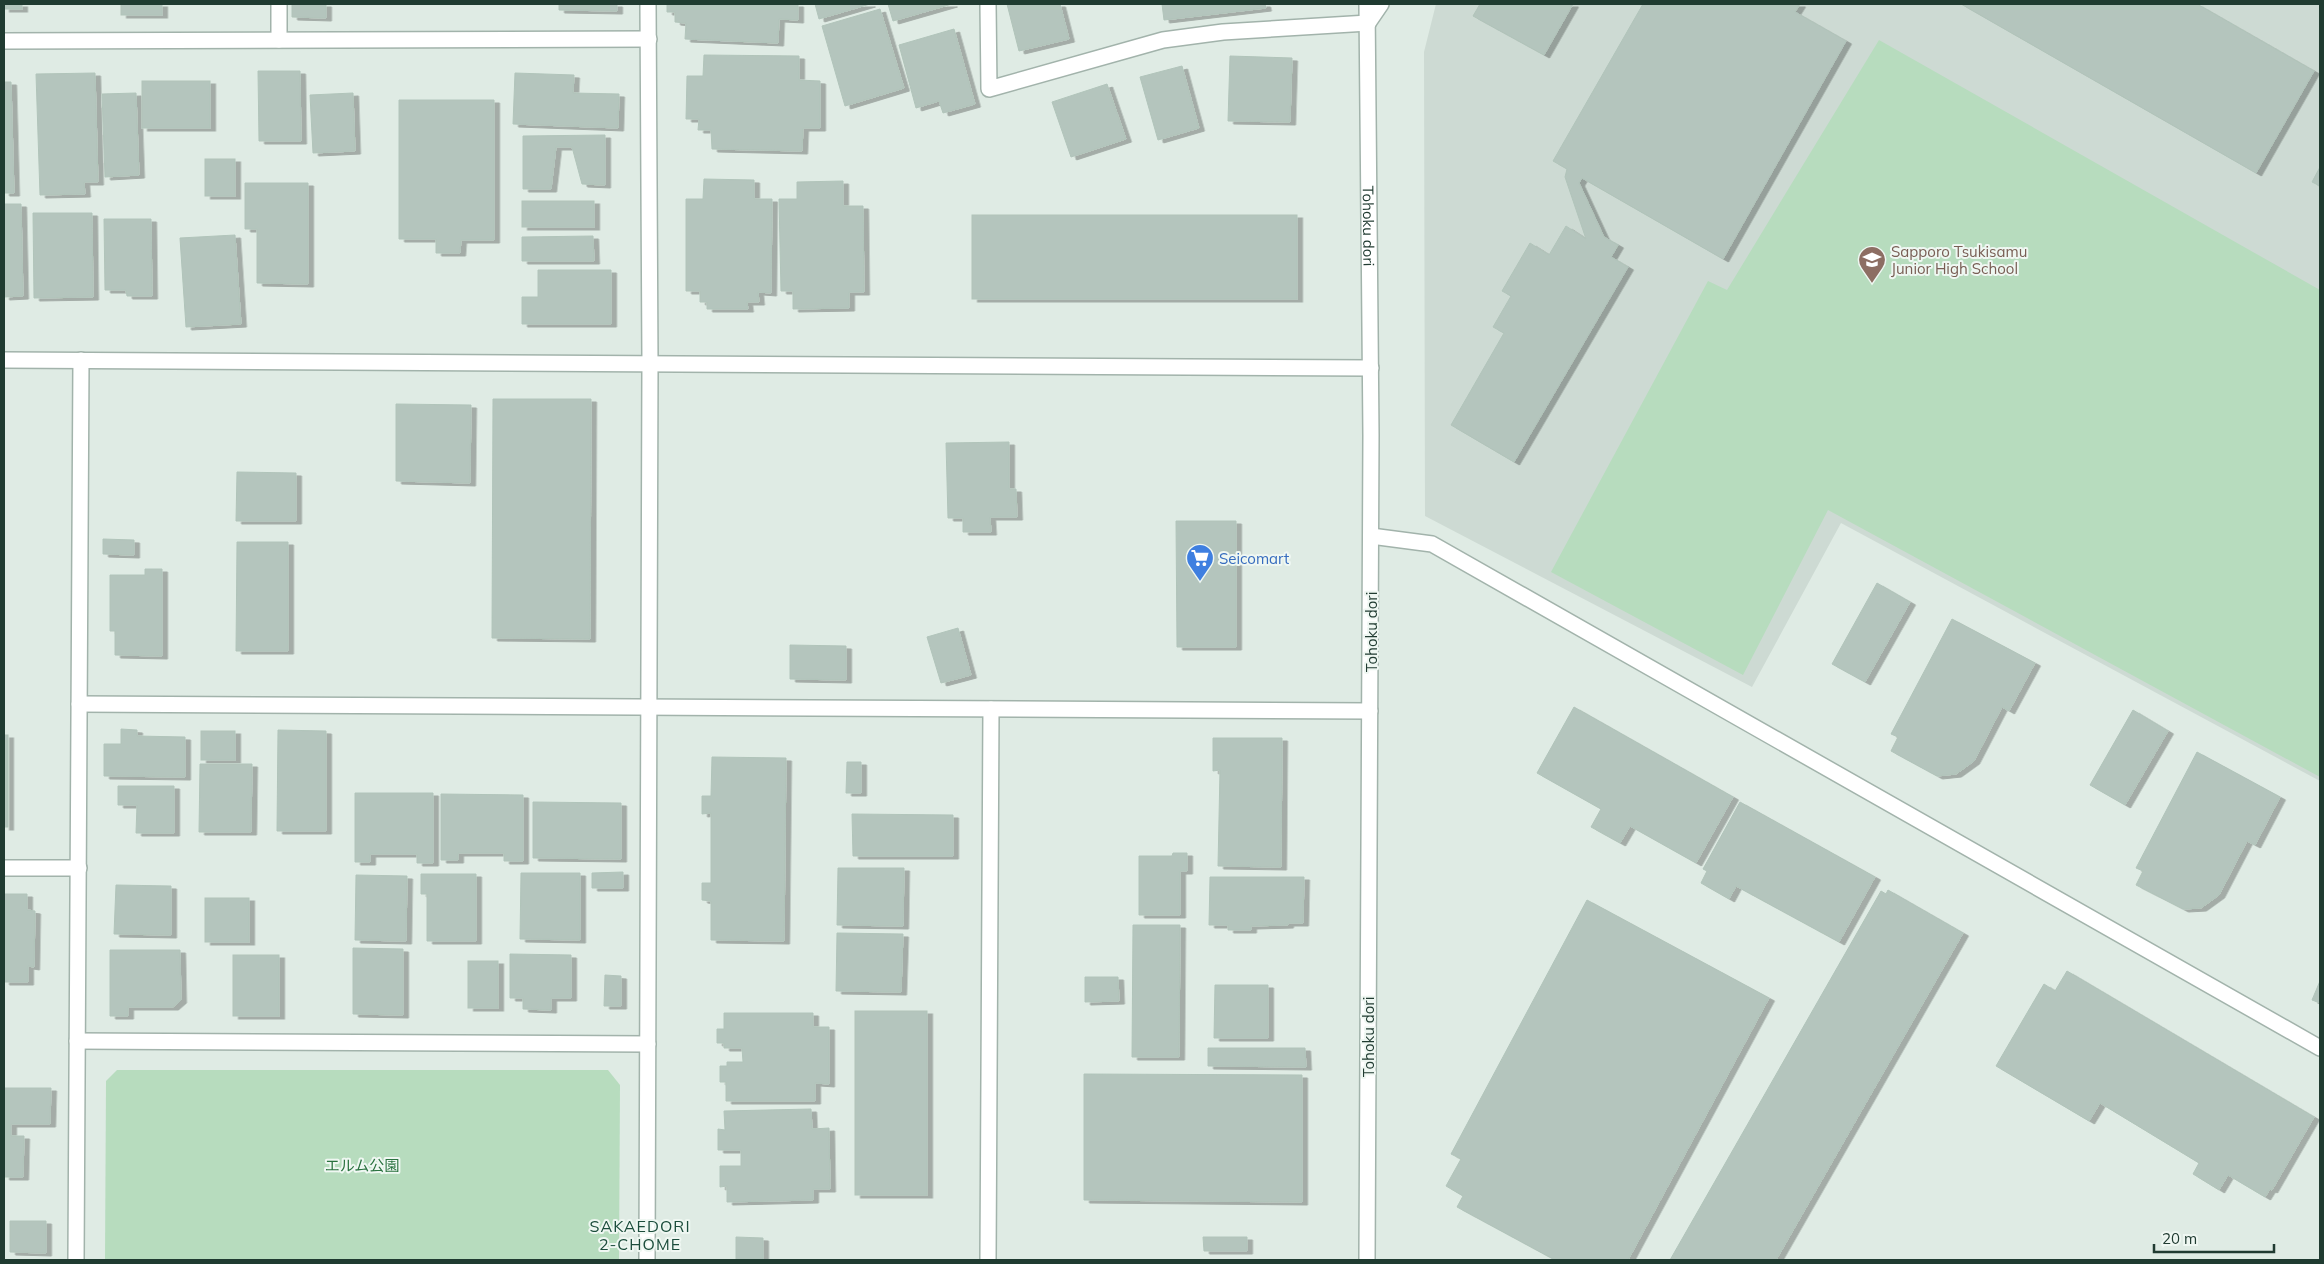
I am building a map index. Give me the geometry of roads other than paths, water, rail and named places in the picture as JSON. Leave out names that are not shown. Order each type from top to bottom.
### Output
[{"type":"street","points":[[278,4],[279,40]]},
{"type":"street","points":[[647,1260],[650,363],[648,4]]},
{"type":"street","points":[[988,4],[989,89],[1163,40],[1223,32],[1368,23],[1381,4]]},
{"type":"street","name":"Tohoku dori","points":[[1367,4],[1371,368],[1367,1260]]},
{"type":"street","points":[[4,41],[649,39]]},
{"type":"street","points":[[4,360],[1371,368]]},
{"type":"street","points":[[76,1260],[81,360]]},
{"type":"street","points":[[1371,536],[1432,544],[2320,1048]]},
{"type":"street","points":[[79,704],[1370,711]]},
{"type":"street","points":[[988,1260],[991,709]]},
{"type":"street","points":[[4,868],[79,868]]},
{"type":"street","points":[[77,1040],[648,1044]]},
{"type":"place","name":"Sapporo Tsukisamu Junior High School","points":[[1872,284]]},
{"type":"place","name":"Seicomart","points":[[1200,582]]},
{"type":"district","name":"SAKAEDORI 2-CHOME","points":[[640,1235]]},
{"type":"park label","name":"エルム公園","points":[[362,1165]]}]
